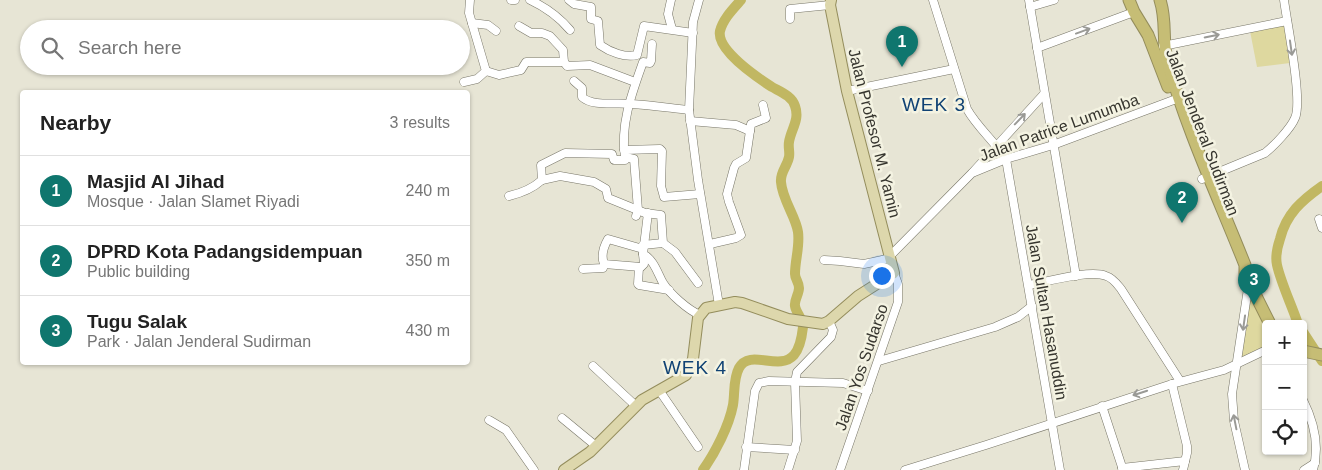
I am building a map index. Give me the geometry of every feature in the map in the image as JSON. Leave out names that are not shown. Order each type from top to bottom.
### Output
[{"type":"highway","name":"Jalan Jenderal Sudirman","points":[[1129,0],[1148,35],[1159,47],[1176,100],[1205,178],[1268,320]]},
{"type":"highway","name":"Jalan Jenderal Sudirman","points":[[1159,47],[1165,31],[1160,0]]},
{"type":"highway","points":[[1148,35],[1165,31]]},
{"type":"highway","points":[[1307,352],[1322,355]]},
{"type":"main road","name":"Jalan Profesor M. Yamin","points":[[830,3],[848,92],[894,273]]},
{"type":"main road","points":[[564,470],[586,455],[646,397],[680,379],[690,369],[696,347],[698,322],[700,315],[706,308],[735,302],[788,319],[824,322],[858,296],[894,273]]},
{"type":"street","points":[[470,0],[469,13],[486,71]]},
{"type":"street","points":[[530,0],[552,13],[570,30]]},
{"type":"street","points":[[568,0],[574,4],[591,4],[591,19],[598,21],[600,45],[612,52],[624,55],[637,55],[644,26],[693,33]]},
{"type":"street","points":[[671,0],[668,14],[672,29]]},
{"type":"street","points":[[699,0],[693,22],[689,110],[700,194],[719,305]]},
{"type":"street","points":[[933,0],[962,95],[971,117],[996,144],[1006,159]]},
{"type":"street","points":[[1054,0],[1029,4],[1076,276]]},
{"type":"street","points":[[1205,178],[1265,153],[1296,118],[1298,99],[1284,0]]},
{"type":"street","points":[[790,19],[790,9],[830,3]]},
{"type":"street","points":[[1037,48],[1134,12]]},
{"type":"street","points":[[1159,47],[1287,21]]},
{"type":"street","points":[[472,23],[488,25],[496,31]]},
{"type":"street","points":[[519,26],[530,33],[542,33],[550,36],[563,50],[564,62],[570,67],[590,65],[635,82]]},
{"type":"street","points":[[542,180],[541,165],[565,153],[612,154],[614,160],[625,160],[624,131],[629,103],[643,62],[650,63],[651,61],[652,44]]},
{"type":"street","points":[[486,71],[498,75],[521,70],[526,62],[564,62]]},
{"type":"street","points":[[848,92],[954,69]]},
{"type":"street","points":[[464,82],[477,79],[486,71]]},
{"type":"street","points":[[574,81],[582,88],[583,99],[597,103],[629,103],[689,110]]},
{"type":"street","points":[[972,173],[996,144],[1044,94]]},
{"type":"street","name":"Jalan Patrice Lumumba","points":[[890,255],[972,173],[1006,159],[1054,145],[1176,100]]},
{"type":"street","points":[[710,244],[736,238],[741,234],[727,198],[734,168],[736,164],[746,158],[752,123],[766,118],[763,105]]},
{"type":"street","points":[[690,121],[735,124],[750,131]]},
{"type":"street","points":[[625,153],[660,149],[662,151],[662,186],[664,197],[700,194]]},
{"type":"street","points":[[625,153],[634,159],[637,213]]},
{"type":"street","name":"Jalan Sultan Hasanuddin","points":[[1006,159],[1060,470]]},
{"type":"street","points":[[509,196],[527,191],[542,180],[556,176],[594,182],[606,189],[608,198],[637,213],[648,213],[662,217],[663,244]]},
{"type":"street","points":[[604,264],[643,266],[643,249],[648,213]]},
{"type":"street","points":[[1318,219],[1322,228]]},
{"type":"street","points":[[583,269],[603,268],[603,258],[608,240],[643,249],[663,244],[675,252],[698,283]]},
{"type":"street","points":[[643,249],[669,290],[692,311],[700,315]]},
{"type":"street","points":[[824,260],[840,260],[864,264],[887,259],[890,255]]},
{"type":"street","points":[[639,267],[639,286],[669,290]]},
{"type":"street","name":"Jalan Yos Sudarso","points":[[840,470],[898,302],[898,284],[894,273]]},
{"type":"street","points":[[1029,285],[1076,276],[1102,274],[1108,277],[1116,283],[1180,382]]},
{"type":"street","points":[[1245,470],[1232,408],[1248,278]]},
{"type":"street","points":[[879,361],[995,327],[1018,317],[1032,306]]},
{"type":"street","points":[[788,470],[795,450],[797,427],[795,382],[798,369],[832,337],[833,330],[824,322]]},
{"type":"street","points":[[905,470],[922,467],[1102,406],[1211,374],[1262,352]]},
{"type":"street","points":[[592,366],[636,406]]},
{"type":"street","points":[[744,470],[755,391],[760,382],[847,384],[868,391]]},
{"type":"street","points":[[1172,384],[1187,446],[1183,470]]},
{"type":"street","points":[[659,390],[698,446]]},
{"type":"street","points":[[1102,406],[1123,469],[1184,461]]},
{"type":"street","points":[[1304,470],[1314,466],[1315,433],[1307,410]]},
{"type":"street","points":[[562,418],[596,446]]},
{"type":"street","points":[[489,420],[506,430],[534,470]]},
{"type":"street","points":[[746,448],[795,450]]},
{"type":"shaded area","points":[[1284,24],[1290,63],[1257,67],[1250,31]]},
{"type":"shaded area","points":[[1251,285],[1264,320],[1262,320],[1262,351],[1240,362]]},
{"type":"waterway","points":[[703,470],[717,448],[728,422],[733,405],[734,386],[739,368],[744,362],[750,360],[788,360],[798,349],[803,327],[795,306],[799,288],[795,274],[798,232],[781,182],[789,157],[789,142],[796,120],[796,111],[794,103],[789,97],[739,63],[724,46],[721,38],[721,27],[741,0]]},
{"type":"waterway","points":[[1296,320],[1276,262],[1278,246],[1286,222],[1296,208],[1322,186]]},
{"type":"waterway","points":[[1307,338],[1322,361]]},
{"type":"place","name":"Masjid Al Jihad","points":[[902,67]]},
{"type":"place","name":"DPRD Kota Padangsidempuan","points":[[1182,223]]},
{"type":"place","name":"Tugu Salak","points":[[1254,305]]},
{"type":"district","name":"WEK 3","points":[[934,104]]},
{"type":"district","name":"WEK 4","points":[[695,367]]}]
